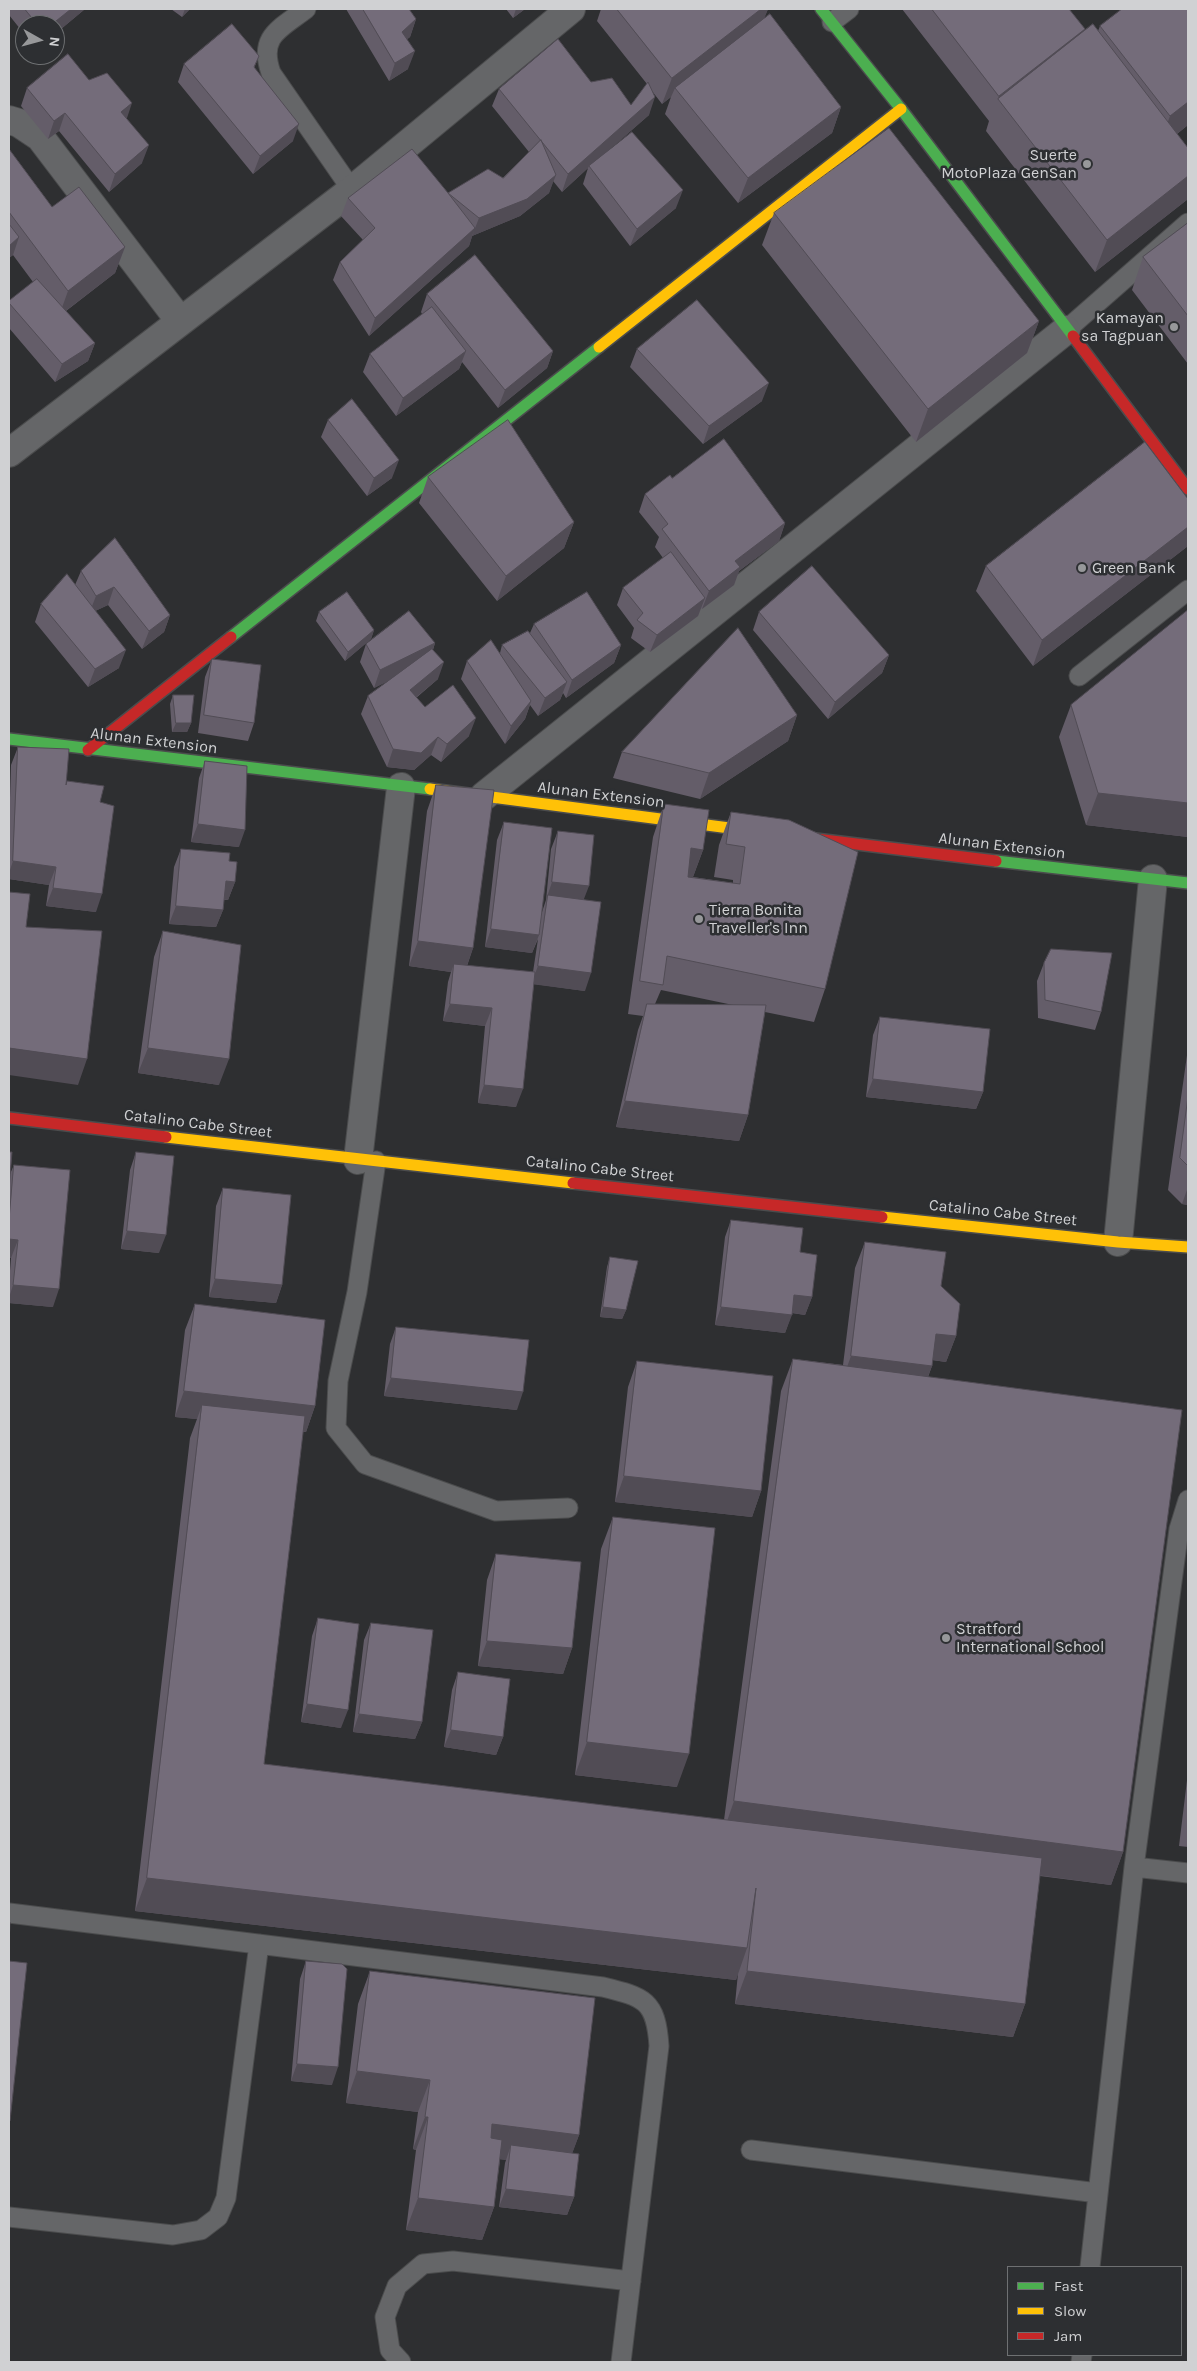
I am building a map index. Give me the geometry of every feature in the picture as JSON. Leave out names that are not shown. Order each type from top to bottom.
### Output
[{"type":"street","points":[[9,453],[352,190],[571,9]]},
{"type":"street","points":[[826,16],[901,109],[1066,330],[1188,489]]},
{"type":"street","points":[[88,750],[901,109]]},
{"type":"street","points":[[9,120],[19,123],[40,137],[180,322]]},
{"type":"street","points":[[484,796],[1066,330]]},
{"type":"street","name":"Alunan Extension","points":[[9,739],[88,750],[484,796],[874,847],[1188,883]]},
{"type":"street","points":[[367,1161],[402,787]]},
{"type":"street","points":[[1118,1242],[1153,879]]},
{"type":"street","name":"Catalino Cabe Street","points":[[9,1118],[367,1161],[1188,1248]]},
{"type":"lane","points":[[306,9],[270,37],[265,56],[271,72],[352,190]]},
{"type":"lane","points":[[826,16],[849,9]]},
{"type":"lane","points":[[1066,330],[1188,223]]},
{"type":"lane","points":[[1080,676],[1188,590]]},
{"type":"lane","points":[[367,1161],[357,1292],[338,1381],[336,1428],[365,1464],[496,1511],[568,1508]]},
{"type":"lane","points":[[1090,2266],[1134,1867],[1179,1529],[1188,1500]]},
{"type":"lane","points":[[1134,1867],[1188,1873]]},
{"type":"lane","points":[[9,1912],[602,1987],[624,1992],[645,2001],[657,2022],[659,2046],[621,2362]]},
{"type":"lane","points":[[9,2217],[173,2235],[201,2230],[218,2217],[226,2198],[259,1944]]},
{"type":"lane","points":[[751,2150],[1098,2193]]},
{"type":"lane","points":[[401,2362],[390,2350],[385,2317],[397,2286],[423,2264],[453,2261],[630,2281]]},
{"type":"building","points":[[25,9],[71,9],[64,15],[30,15]]},
{"type":"building","points":[[363,9],[409,9],[416,19],[402,32],[415,51],[395,63]]},
{"type":"building","points":[[617,9],[761,9],[672,78]]},
{"type":"building","points":[[932,9],[1069,9],[1085,29],[999,96]]},
{"type":"building","points":[[1122,9],[1188,9],[1188,102],[1170,116],[1100,26]]},
{"type":"building","points":[[770,14],[841,107],[748,178],[675,88]]},
{"type":"building","points":[[232,24],[259,56],[254,67],[299,124],[260,156],[184,64]]},
{"type":"building","name":"Suerte MotoPlaza GenSan","points":[[1093,24],[1188,148],[1188,176],[1107,240],[998,99]]},
{"type":"building","points":[[558,39],[591,82],[612,78],[631,105],[648,82],[655,97],[568,174],[499,89]]},
{"type":"building","points":[[68,54],[89,80],[107,73],[132,103],[121,112],[149,145],[115,174],[65,113],[54,121],[27,88],[55,65],[65,65],[65,56]]},
{"type":"building","points":[[889,128],[1039,321],[928,409],[774,213]]},
{"type":"building","points":[[632,132],[683,190],[637,229],[589,166]]},
{"type":"building","points":[[541,140],[556,175],[527,199],[479,218],[448,193],[488,169],[503,178]]},
{"type":"building","points":[[9,149],[52,207],[79,187],[125,247],[68,291],[9,212]]},
{"type":"building","points":[[412,149],[475,228],[375,318],[340,262],[375,228],[348,198]]},
{"type":"building","points":[[1188,223],[1188,316],[1143,257]]},
{"type":"building","points":[[9,224],[19,237],[9,246]]},
{"type":"building","points":[[475,255],[553,351],[505,390],[427,294]]},
{"type":"building","points":[[37,279],[95,343],[62,364],[9,303],[9,301]]},
{"type":"building","points":[[697,300],[769,383],[709,426],[637,349]]},
{"type":"building","points":[[432,307],[466,351],[403,398],[370,354]]},
{"type":"building","points":[[352,399],[399,460],[374,478],[328,420]]},
{"type":"building","points":[[508,420],[574,522],[506,576],[428,477]]},
{"type":"building","points":[[724,439],[785,523],[735,561],[740,567],[709,591],[662,529],[668,524],[645,494],[670,475],[672,478]]},
{"type":"building","name":"Green Bank","points":[[1145,442],[1188,499],[1188,527],[1042,640],[986,566]]},
{"type":"building","points":[[115,538],[170,615],[149,631],[114,587],[96,596],[81,571]]},
{"type":"building","points":[[671,552],[705,598],[657,635],[637,620],[643,613],[623,588]]},
{"type":"building","points":[[812,566],[889,655],[835,702],[759,612]]},
{"type":"building","points":[[67,574],[126,650],[95,669],[41,604]]},
{"type":"building","points":[[347,592],[374,630],[348,652],[319,612]]},
{"type":"building","points":[[587,592],[621,645],[572,680],[534,624]]},
{"type":"building","points":[[1188,610],[1188,803],[1098,793],[1071,705]]},
{"type":"building","points":[[409,611],[435,643],[380,670],[366,644]]},
{"type":"building","points":[[738,628],[797,715],[709,773],[622,752]]},
{"type":"building","points":[[528,631],[567,682],[545,698],[502,645]]},
{"type":"building","points":[[491,640],[531,701],[511,726],[467,661]]},
{"type":"building","points":[[432,649],[444,662],[410,690],[425,707],[453,685],[476,718],[447,744],[438,737],[421,753],[393,749],[368,696]]},
{"type":"building","points":[[212,659],[261,665],[254,723],[204,715]]},
{"type":"building","points":[[173,695],[194,695],[191,723],[176,723]]},
{"type":"building","points":[[18,747],[69,749],[66,785],[67,781],[104,786],[100,802],[114,806],[102,894],[53,888],[56,867],[13,861]]},
{"type":"building","points":[[205,761],[247,766],[245,830],[198,824]]},
{"type":"building","points":[[436,785],[494,790],[473,948],[418,941]]},
{"type":"building","points":[[664,804],[709,810],[703,850],[691,848],[688,877],[740,884],[745,847],[726,844],[731,812],[789,820],[858,852],[825,989],[667,956],[663,985],[640,981]]},
{"type":"building","points":[[504,822],[552,828],[539,935],[491,929]]},
{"type":"building","points":[[558,831],[594,835],[589,886],[552,882]]},
{"type":"building","points":[[181,849],[230,853],[229,861],[237,862],[235,882],[226,881],[223,910],[176,906]]},
{"type":"building","points":[[9,892],[30,894],[26,927],[102,931],[87,1059],[9,1048]]},
{"type":"building","points":[[548,895],[601,902],[591,973],[538,966]]},
{"type":"building","points":[[163,931],[241,945],[229,1059],[148,1048]]},
{"type":"building","points":[[1051,949],[1112,953],[1101,1012],[1045,1000],[1044,963]]},
{"type":"building","points":[[454,964],[535,972],[523,1089],[484,1085],[492,1008],[450,1004]]},
{"type":"building","points":[[647,1004],[766,1005],[748,1115],[625,1101]]},
{"type":"building","points":[[880,1017],[990,1029],[983,1092],[873,1079]]},
{"type":"building","points":[[1188,1097],[1188,1166],[1180,1158]]},
{"type":"building","points":[[9,1152],[12,1152],[9,1190]]},
{"type":"building","points":[[136,1152],[174,1156],[166,1235],[127,1231]]},
{"type":"building","points":[[14,1165],[70,1170],[59,1289],[13,1285],[18,1240],[9,1239]]},
{"type":"building","points":[[223,1188],[291,1195],[282,1285],[215,1279]]},
{"type":"building","points":[[731,1220],[803,1228],[800,1252],[817,1255],[812,1297],[794,1295],[792,1315],[721,1307]]},
{"type":"building","points":[[865,1242],[946,1252],[941,1286],[960,1304],[956,1336],[936,1334],[932,1366],[851,1356]]},
{"type":"building","points":[[610,1257],[638,1261],[626,1310],[603,1307]]},
{"type":"building","points":[[195,1304],[325,1320],[315,1406],[184,1391]]},
{"type":"building","points":[[396,1327],[529,1340],[523,1392],[391,1378]]},
{"type":"building","name":"Stratford International School","points":[[793,1359],[1182,1410],[1123,1852],[734,1801]]},
{"type":"building","points":[[637,1361],[773,1376],[761,1491],[624,1476]]},
{"type":"building","points":[[202,1405],[305,1416],[264,1764],[1042,1858],[1025,2004],[747,1971],[756,1888],[747,1948],[147,1878]]},
{"type":"building","points":[[613,1517],[715,1528],[689,1754],[587,1742]]},
{"type":"building","points":[[496,1554],[581,1562],[572,1648],[487,1641]]},
{"type":"building","points":[[318,1618],[359,1624],[348,1710],[307,1704]]},
{"type":"building","points":[[371,1623],[433,1630],[422,1722],[359,1714]]},
{"type":"building","points":[[458,1672],[510,1679],[503,1737],[451,1730]]},
{"type":"building","points":[[9,1961],[27,1963],[10,2121],[9,2121]]},
{"type":"building","points":[[306,1961],[342,1964],[347,1969],[338,2067],[297,2064]]},
{"type":"building","points":[[370,1971],[595,1998],[579,2135],[492,2124],[491,2138],[502,2140],[494,2207],[418,2198],[428,2117],[425,2117],[430,2080],[357,2071]]},
{"type":"building","points":[[511,2145],[579,2154],[574,2197],[506,2189]]},
{"type":"traffic: fast","points":[[821,9],[901,109],[1073,336]]},
{"type":"traffic: fast","points":[[231,637],[599,347]]},
{"type":"traffic: fast","points":[[9,739],[430,789]]},
{"type":"traffic: fast","points":[[996,861],[1188,883]]},
{"type":"traffic: slow","points":[[599,347],[901,109]]},
{"type":"traffic: slow","points":[[430,789],[791,836]]},
{"type":"traffic: slow","points":[[166,1137],[573,1183]]},
{"type":"traffic: slow","points":[[882,1217],[1118,1242],[1188,1247]]},
{"type":"traffic: jam","points":[[1073,336],[1188,489]]},
{"type":"traffic: jam","points":[[88,750],[231,637]]},
{"type":"traffic: jam","points":[[791,836],[996,861]]},
{"type":"traffic: jam","points":[[9,1118],[166,1137]]},
{"type":"traffic: jam","points":[[573,1183],[882,1217]]},
{"type":"place","name":"Suerte MotoPlaza GenSan","points":[[1087,164]]},
{"type":"place","name":"Kamayan sa Tagpuan","points":[[1174,327]]},
{"type":"place","name":"Green Bank","points":[[1082,568]]},
{"type":"place","name":"Tierra Bonita Traveller's Inn","points":[[699,919]]},
{"type":"place","name":"Stratford International School","points":[[946,1638]]}]
